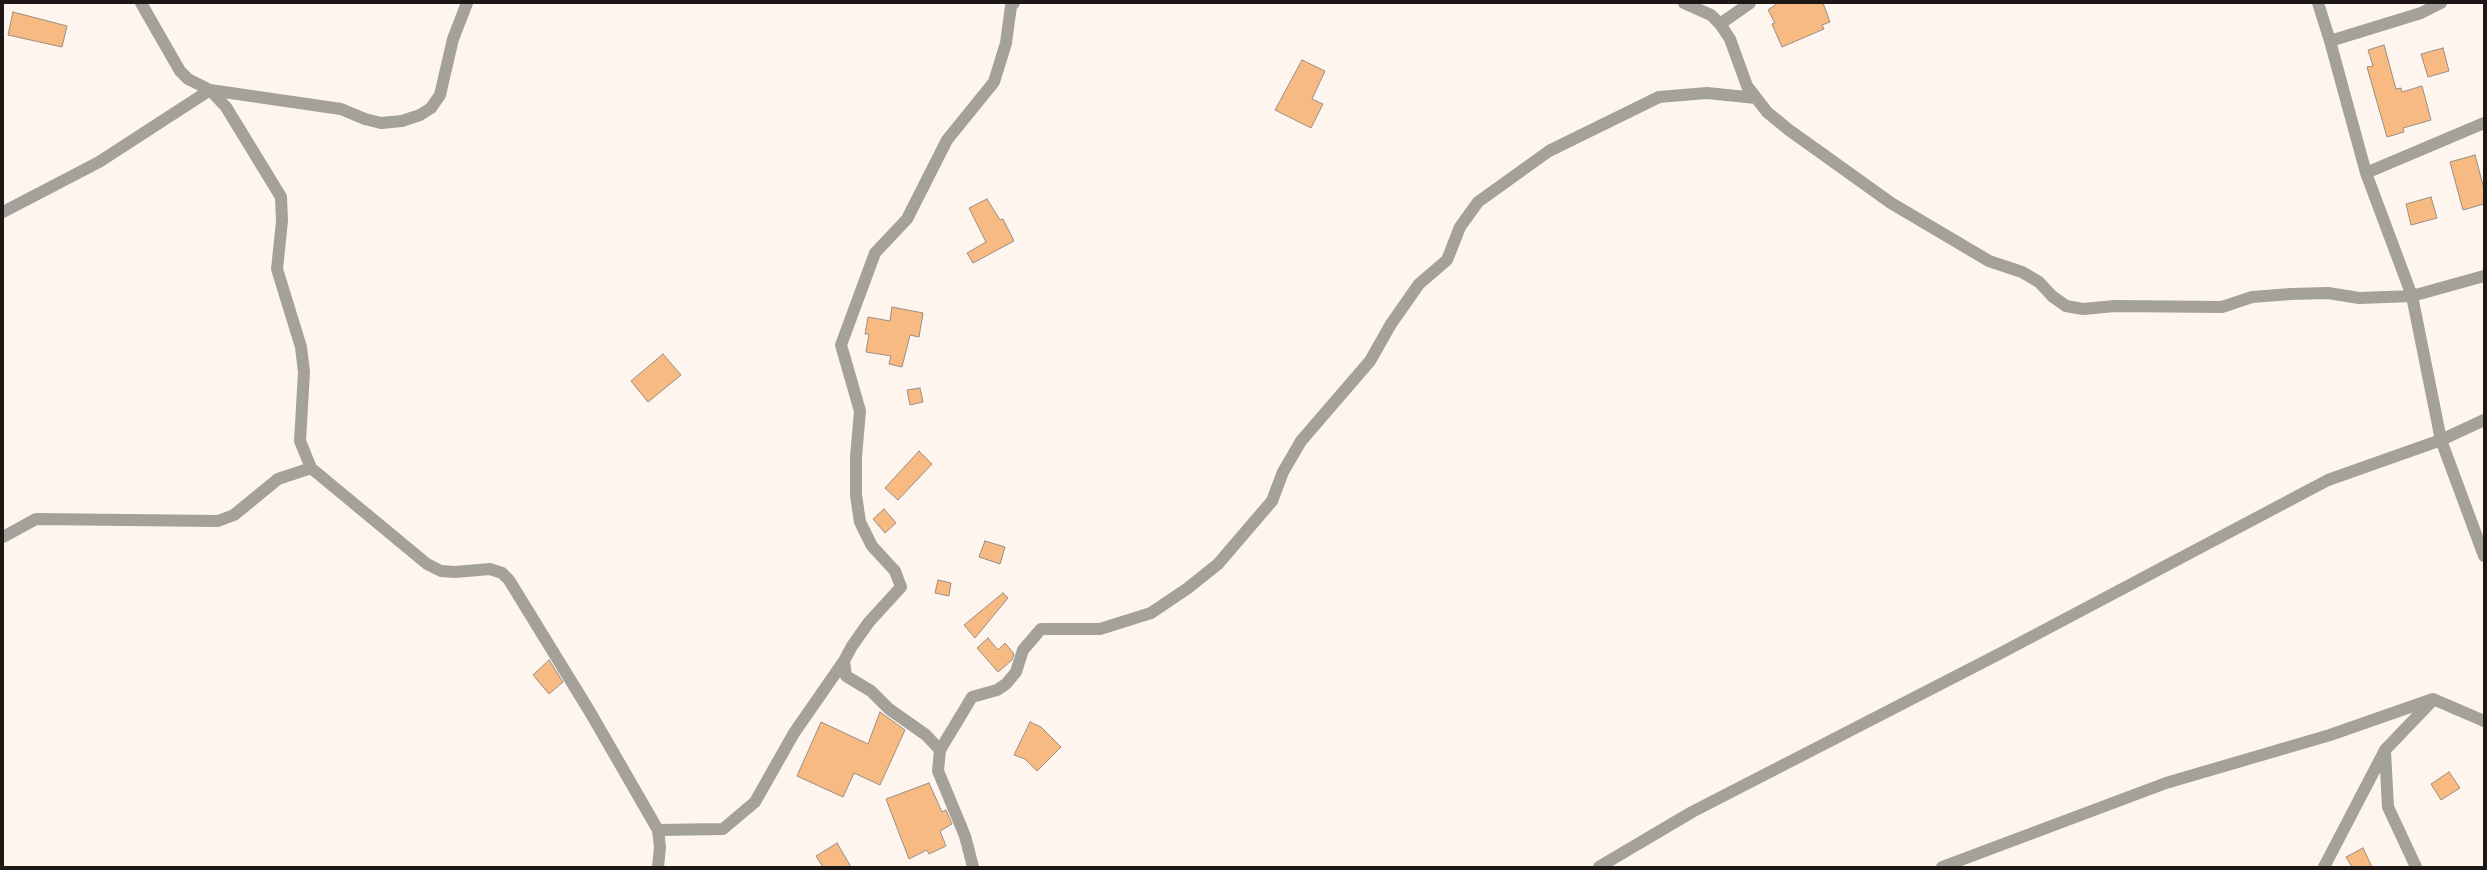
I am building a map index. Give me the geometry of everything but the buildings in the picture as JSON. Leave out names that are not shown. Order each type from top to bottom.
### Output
[{"type":"street","points":[[141,3],[180,71],[194,83],[210,90],[341,109],[365,119],[381,123],[402,121],[420,115],[431,108],[440,95],[453,39],[466,3]]},
{"type":"street","points":[[658,830],[723,828],[755,802],[794,733],[869,622],[900,587],[895,571],[872,546],[860,522],[856,495],[856,457],[860,411],[840,345],[875,253],[907,218],[947,140],[994,82],[1006,43],[1011,6],[1014,3]]},
{"type":"street","points":[[1684,3],[1711,15],[1720,24],[1730,39],[1747,86],[1767,112],[1789,130],[1891,203],[1984,258],[2022,272],[2039,282],[2052,296],[2066,306],[2083,309],[2115,306],[2222,307],[2252,297],[2291,294],[2328,293],[2359,298],[2412,296],[2484,276]]},
{"type":"street","points":[[1720,24],[1750,3]]},
{"type":"street","points":[[2318,3],[2330,41],[2366,173],[2412,296],[2440,440],[2484,556]]},
{"type":"street","points":[[2330,41],[2421,13],[2440,3]]},
{"type":"street","points":[[3,212],[99,162],[210,90]]},
{"type":"street","points":[[210,90],[226,107],[281,197],[282,221],[277,269],[301,347],[304,372],[300,441],[311,468],[427,564],[441,571],[455,572],[490,569],[502,573],[509,580],[590,712],[658,830],[660,847],[658,867]]},
{"type":"street","points":[[973,867],[965,836],[938,771],[940,750],[972,697],[997,690],[1006,684],[1016,672],[1023,650],[1041,628],[1100,629],[1151,613],[1188,588],[1218,564],[1272,501],[1283,472],[1301,441],[1370,361],[1391,324],[1419,284],[1447,260],[1460,227],[1478,202],[1549,151],[1659,97],[1707,93],[1756,98]]},
{"type":"street","points":[[2366,173],[2484,123]]},
{"type":"street","points":[[1599,867],[1692,812],[2001,653],[2328,480],[2440,440],[2484,420]]},
{"type":"street","points":[[3,537],[36,519],[218,521],[234,514],[278,480],[311,468]]},
{"type":"street","points":[[844,661],[846,676],[871,691],[890,709],[926,735],[940,750]]},
{"type":"street","points":[[1942,867],[2166,782],[2330,735],[2433,699],[2484,720]]},
{"type":"street","points":[[2324,867],[2385,750],[2433,699]]},
{"type":"street","points":[[2385,750],[2388,807],[2416,867]]}]
